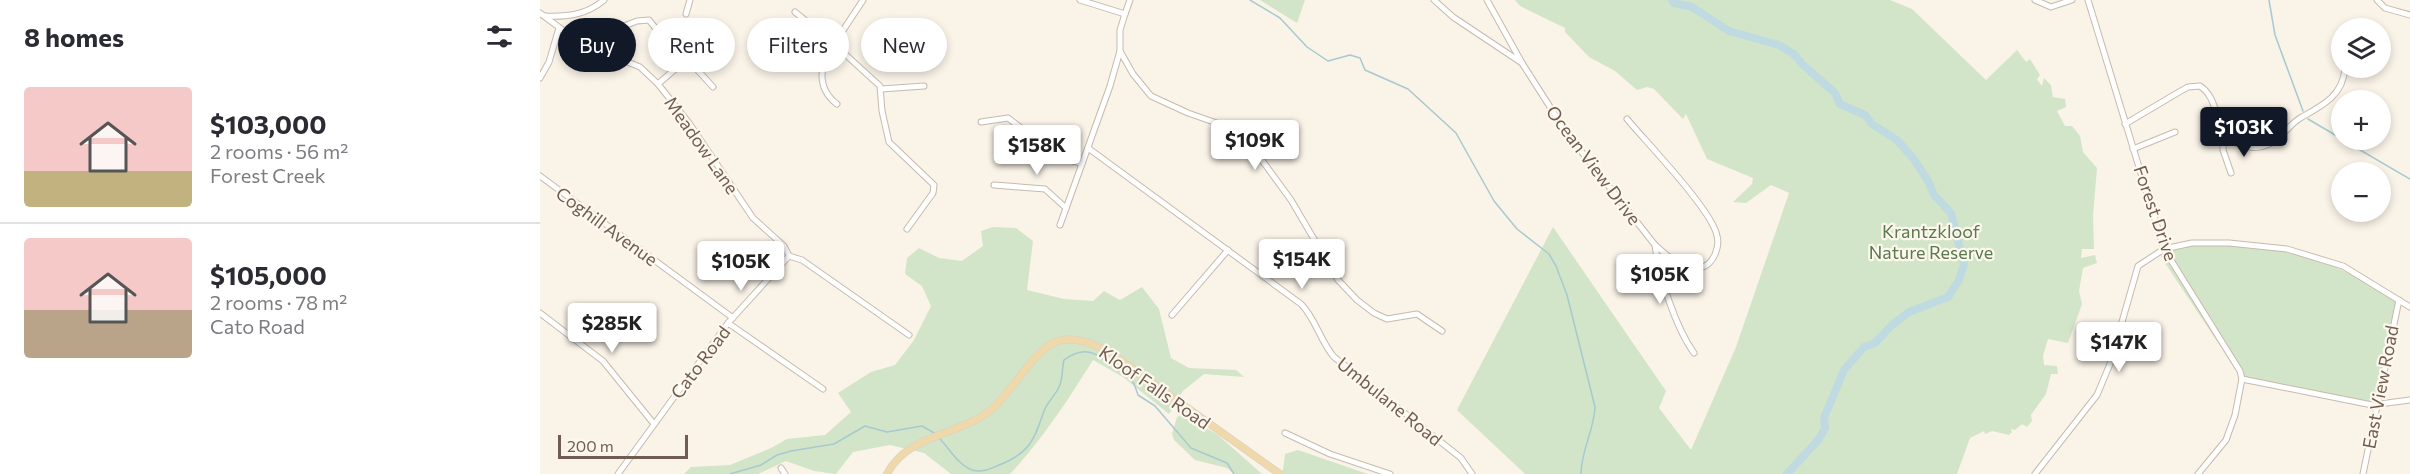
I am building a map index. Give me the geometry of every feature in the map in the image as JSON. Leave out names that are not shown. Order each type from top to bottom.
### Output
[{"type":"main road","name":"Kloof Falls Road","points":[[887,474],[904,452],[979,418],[994,406],[1051,344],[1065,340],[1081,340],[1109,352],[1280,474]]},
{"type":"street","points":[[542,14],[576,15],[604,0]]},
{"type":"street","points":[[686,14],[690,0]]},
{"type":"street","points":[[849,21],[863,0]]},
{"type":"street","points":[[1080,0],[1125,14]]},
{"type":"street","points":[[1060,225],[1120,51],[1120,30],[1130,0]]},
{"type":"street","points":[[1434,0],[1453,17],[1522,63]]},
{"type":"street","name":"Ocean View Drive","points":[[1487,0],[1522,63],[1566,132],[1655,246],[1672,260],[1696,269],[1710,262],[1718,237],[1712,222],[1684,185],[1627,119]]},
{"type":"street","points":[[2035,0],[2050,7],[2072,0]]},
{"type":"street","name":"Forest Drive","points":[[2088,0],[2164,249],[2238,365],[2242,379]]},
{"type":"street","points":[[2377,0],[2385,8],[2410,15]]},
{"type":"street","points":[[795,12],[802,18]]},
{"type":"street","name":"Meadow Lane","points":[[542,14],[558,27]]},
{"type":"street","points":[[540,78],[549,62],[558,31]]},
{"type":"street","points":[[1120,51],[1133,75],[1151,96],[1188,113],[1231,128],[1245,137],[1291,200],[1334,273],[1357,300],[1381,317],[1394,318],[1417,314],[1442,331]]},
{"type":"street","points":[[849,58],[881,89],[881,104],[889,142],[934,185],[933,193],[907,229]]},
{"type":"street","name":"Meadow Lane","points":[[636,65],[658,84],[689,123],[753,219],[783,246],[789,256]]},
{"type":"street","points":[[658,84],[672,72]]},
{"type":"street","points":[[699,72],[713,87]]},
{"type":"street","points":[[822,72],[826,92],[837,104]]},
{"type":"street","points":[[2223,130],[2237,144],[2254,148],[2270,144],[2295,122],[2319,109],[2333,97],[2343,78]]},
{"type":"street","points":[[881,89],[924,86]]},
{"type":"street","points":[[2126,124],[2188,87],[2200,86],[2209,96],[2223,130],[2223,150],[2231,173]]},
{"type":"street","points":[[981,122],[1008,118],[1058,156],[1082,164]]},
{"type":"street","points":[[2133,149],[2175,132]]},
{"type":"street","name":"Umbulane Road","points":[[1088,148],[1301,304],[1309,313],[1334,357],[1461,458],[1472,474]]},
{"type":"street","name":"Coghill Avenue","points":[[540,176],[733,318]]},
{"type":"street","points":[[994,185],[1045,189],[1066,208]]},
{"type":"street","points":[[2035,474],[2097,395],[2110,364],[2138,266],[2164,249],[2204,242],[2287,249],[2343,266],[2410,307]]},
{"type":"street","points":[[1655,246],[1659,266],[1680,330],[1694,353]]},
{"type":"street","points":[[1172,315],[1228,250]]},
{"type":"street","points":[[789,256],[802,260],[909,335]]},
{"type":"street","name":"Cato Road","points":[[618,474],[728,323],[789,256]]},
{"type":"street","name":"East View Road","points":[[2363,474],[2399,300]]},
{"type":"street","points":[[540,313],[603,361],[654,424]]},
{"type":"street","points":[[728,323],[823,389]]},
{"type":"street","points":[[2198,474],[2222,446],[2230,431],[2242,379],[2376,405],[2410,400]]},
{"type":"street","points":[[1285,433],[1330,454],[1390,474]]},
{"type":"street","points":[[781,468],[784,474]]},
{"type":"green space","points":[[1260,0],[1305,0],[1297,23]]},
{"type":"green space","name":"Krantzkloof Nature Reserve","points":[[1515,0],[1890,0],[1912,9],[1986,80],[2017,50],[2026,62],[2030,59],[2040,75],[2037,79],[2042,86],[2044,78],[2051,85],[2053,97],[2065,99],[2066,107],[2057,111],[2065,126],[2072,126],[2080,136],[2083,152],[2097,168],[2093,216],[2094,249],[2082,249],[2081,258],[2095,255],[2097,263],[2083,268],[2079,291],[2082,304],[2068,343],[2048,339],[2043,356],[2044,365],[2057,366],[2058,374],[2051,374],[2046,394],[2031,415],[2032,421],[2027,427],[2022,424],[2015,430],[2011,429],[2012,432],[2009,435],[1992,431],[1985,434],[1984,431],[1970,438],[1957,474],[1525,474],[1457,410],[1553,227],[1666,391],[1659,408],[1691,450],[1736,347],[1789,193],[1771,185],[1746,203],[1733,202],[1752,184],[1753,178],[1707,159],[1686,114],[1683,119],[1654,89],[1647,87],[1637,90],[1615,71],[1589,57],[1565,32],[1565,28],[1520,6]]},
{"type":"green space","points":[[993,227],[1016,228],[1033,241],[1027,290],[1064,299],[1093,301],[1104,291],[1120,300],[1142,287],[1159,309],[1171,358],[1189,368],[1236,370],[1244,377],[1204,374],[1183,391],[1169,414],[1123,377],[1093,360],[1044,434],[1010,474],[951,474],[924,453],[890,445],[853,452],[836,474],[814,471],[786,461],[758,474],[684,474],[691,467],[730,465],[787,439],[825,435],[851,412],[838,393],[871,372],[895,365],[914,340],[931,306],[922,286],[905,274],[907,258],[919,248],[939,258],[962,261],[983,246],[981,231]]},
{"type":"green space","points":[[2197,242],[2283,249],[2321,259],[2398,299],[2376,403],[2242,379],[2159,254]]},
{"type":"green space","points":[[1183,414],[1218,435],[1262,474],[1234,474],[1227,468],[1195,460],[1174,440],[1172,434],[1177,417]]},
{"type":"green space","points":[[1298,450],[1368,474],[1280,474],[1283,470],[1285,454]]},
{"type":"waterway","points":[[1250,0],[1280,18],[1307,47],[1328,61],[1350,55],[1360,58],[1365,70],[1408,89],[1456,133],[1494,201],[1517,229],[1549,254],[1567,295],[1595,407],[1581,474]]},
{"type":"waterway","points":[[1672,0],[1674,3],[1692,7],[1729,31],[1779,45],[1794,54],[1835,93],[1840,104],[1865,115],[1872,124],[1897,140],[1913,158],[1934,195],[1951,213],[1964,264],[1959,280],[1948,297],[1909,312],[1875,343],[1864,347],[1844,370],[1824,418],[1825,428],[1819,439],[1787,474]]},
{"type":"waterway","points":[[2269,0],[2275,35],[2303,111]]},
{"type":"waterway","points":[[2308,119],[2331,133]]},
{"type":"waterway","points":[[2360,150],[2410,179]]},
{"type":"waterway","points":[[939,438],[958,460],[972,470],[989,469],[1018,456],[1034,438],[1045,408],[1059,387],[1064,360],[1072,355],[1085,352],[1103,358],[1127,376],[1134,384],[1138,395],[1155,406],[1191,448],[1227,463],[1234,474]]},
{"type":"waterway","points":[[730,474],[761,465],[777,455],[834,444],[865,426],[887,432],[922,426],[936,434]]}]
